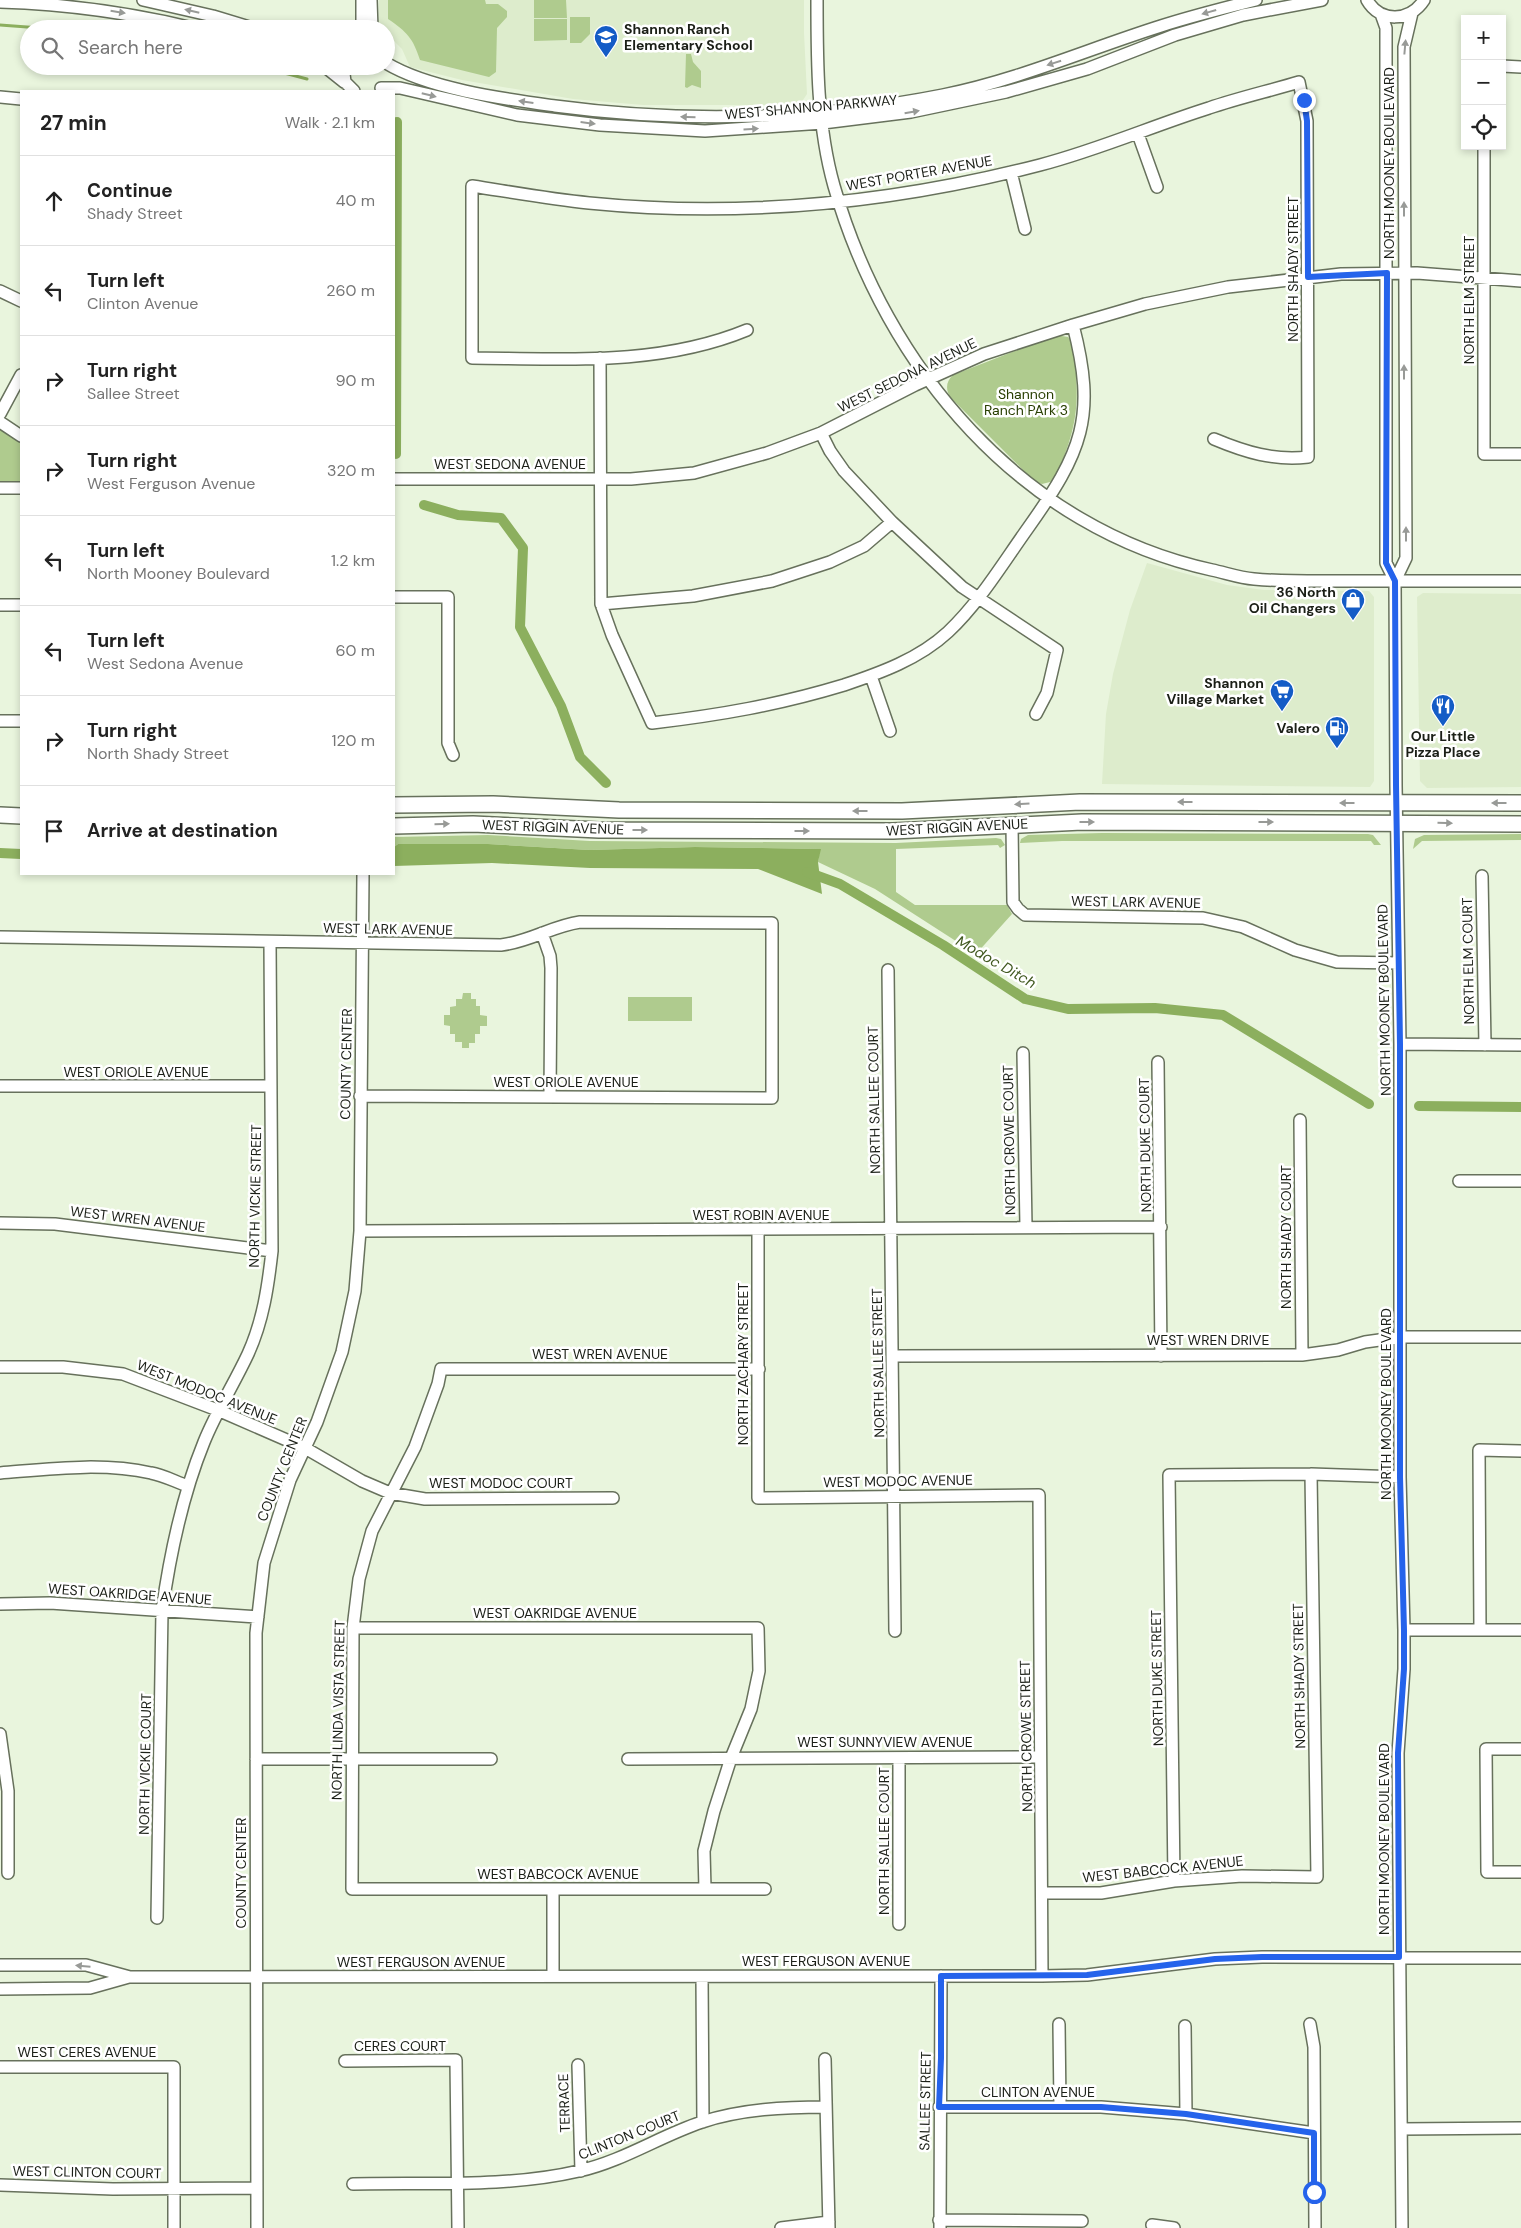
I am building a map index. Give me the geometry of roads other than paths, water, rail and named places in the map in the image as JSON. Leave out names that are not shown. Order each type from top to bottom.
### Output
[{"type":"main road","name":"WEST RIGGIN AVENUE","points":[[395,805],[493,804],[619,810],[907,811],[1080,802],[1521,803]]},
{"type":"main road","points":[[0,805],[20,806]]},
{"type":"main road","points":[[0,815],[20,816]]},
{"type":"main road","name":"WEST RIGGIN AVENUE","points":[[395,826],[473,824],[604,830],[898,831],[1082,822],[1521,824]]},
{"type":"main road","points":[[0,825],[20,826]]},
{"type":"street","points":[[141,16],[142,0],[226,20]]},
{"type":"street","points":[[362,0],[362,20]]},
{"type":"street","points":[[371,0],[372,20]]},
{"type":"street","points":[[817,0],[818,77],[821,112],[834,183],[855,246],[883,307],[928,379],[958,417],[1004,463],[1067,511],[1128,545],[1184,564],[1253,579],[1521,581]]},
{"type":"street","name":"WEST SHANNON PARKWAY","points":[[395,68],[405,74],[439,84],[518,101],[603,112],[690,117],[821,112],[943,95],[1029,72],[1161,26],[1256,0]]},
{"type":"street","name":"WEST SHANNON PARKWAY","points":[[378,90],[400,88],[517,114],[600,125],[705,131],[823,124],[911,112],[1006,92],[1087,69],[1183,32],[1244,15],[1322,0]]},
{"type":"street","points":[[1355,0],[1391,18],[1402,17],[1412,13],[1424,0]]},
{"type":"street","points":[[0,2],[92,8],[158,20]]},
{"type":"street","name":"NORTH MOONEY BOULEVARD","points":[[1374,8],[1386,28],[1386,563],[1395,581]]},
{"type":"street","name":"NORTH MOONEY BOULEVARD","points":[[1402,2228],[1398,1753],[1404,1669],[1404,1630],[1400,1477],[1400,1044],[1396,822],[1395,581],[1406,558],[1404,47],[1412,13]]},
{"type":"street","points":[[1506,66],[1521,67]]},
{"type":"street","points":[[335,75],[352,89]]},
{"type":"street","points":[[343,75],[352,89]]},
{"type":"street","points":[[378,90],[388,75]]},
{"type":"street","name":"WEST PORTER AVENUE","points":[[600,358],[472,358],[472,186],[589,203],[640,206],[735,208],[840,202],[898,195],[1010,172],[1076,154],[1138,134],[1210,107],[1299,82]]},
{"type":"street","name":"NORTH SHADY STREET","points":[[1214,439],[1243,451],[1287,459],[1308,457],[1307,121],[1299,82]]},
{"type":"street","points":[[0,97],[20,99]]},
{"type":"street","points":[[1138,134],[1157,187]]},
{"type":"street","name":"NORTH ELM STREET","points":[[1484,150],[1484,454],[1521,454]]},
{"type":"street","points":[[1010,172],[1025,229]]},
{"type":"street","name":"WEST SEDONA AVENUE","points":[[395,479],[631,479],[694,473],[767,453],[821,433],[928,379],[984,354],[1073,324],[1145,304],[1218,289],[1308,277],[1404,273],[1521,281]]},
{"type":"street","points":[[0,291],[20,301]]},
{"type":"street","points":[[747,330],[725,339],[677,351],[641,356],[600,358],[601,604],[612,634],[652,722],[728,714],[805,697],[870,676],[922,651],[941,637],[978,597],[1049,498],[1070,464],[1083,423],[1085,380],[1082,358],[1073,324]]},
{"type":"street","points":[[0,414],[20,378]]},
{"type":"street","points":[[0,422],[20,435]]},
{"type":"street","points":[[821,433],[830,451],[844,471],[892,522],[962,587],[1057,650],[1047,693],[1036,714]]},
{"type":"street","points":[[0,488],[20,488]]},
{"type":"street","points":[[601,604],[693,596],[772,580],[830,562],[856,550],[864,546],[892,522]]},
{"type":"street","points":[[395,597],[448,597],[448,743],[453,755]]},
{"type":"street","points":[[0,605],[20,605]]},
{"type":"street","points":[[870,676],[890,730]]},
{"type":"street","points":[[0,721],[20,721]]},
{"type":"street","name":"WEST LARK AVENUE","points":[[1012,825],[1013,902],[1025,915],[1203,918],[1243,927],[1295,950],[1337,962],[1398,963]]},
{"type":"street","name":"COUNTY CENTER","points":[[257,2228],[256,1758],[258,1617],[264,1563],[290,1480],[317,1422],[342,1352],[355,1291],[360,1231],[363,875]]},
{"type":"street","name":"NORTH ELM COURT","points":[[1482,876],[1485,1045]]},
{"type":"street","name":"WEST LARK AVENUE","points":[[0,937],[501,945],[514,943],[554,927],[580,922],[772,923],[772,1098]]},
{"type":"street","points":[[542,933],[550,956],[551,968],[550,1096]]},
{"type":"street","name":"NORTH VICKIE STREET","points":[[162,1611],[168,1565],[188,1486],[204,1440],[249,1353],[266,1301],[272,1252],[270,942]]},
{"type":"street","name":"NORTH SALLEE COURT","points":[[888,970],[890,1230]]},
{"type":"street","points":[[1400,1044],[1521,1045]]},
{"type":"street","name":"NORTH CROWE COURT","points":[[1023,1053],[1026,1227]]},
{"type":"street","name":"NORTH DUKE COURT","points":[[1158,1062],[1161,1227]]},
{"type":"street","name":"WEST ORIOLE AVENUE","points":[[0,1086],[271,1086]]},
{"type":"street","name":"WEST ORIOLE AVENUE","points":[[360,1096],[772,1098]]},
{"type":"street","name":"NORTH SHADY COURT","points":[[1300,1120],[1302,1355]]},
{"type":"street","points":[[1459,1181],[1521,1182]]},
{"type":"street","name":"WEST WREN AVENUE","points":[[0,1223],[55,1224],[272,1252]]},
{"type":"street","points":[[1161,1227],[1161,1356]]},
{"type":"street","name":"WEST ROBIN AVENUE","points":[[360,1231],[890,1230],[1161,1227]]},
{"type":"street","name":"NORTH ZACHARY STREET","points":[[758,1230],[758,1498]]},
{"type":"street","name":"NORTH SALLEE STREET","points":[[890,1230],[895,1497]]},
{"type":"street","name":"WEST WREN DRIVE","points":[[893,1356],[1302,1355],[1338,1350],[1365,1342],[1400,1337],[1521,1337]]},
{"type":"street","name":"WEST MODOC AVENUE","points":[[0,1367],[63,1367],[123,1374],[220,1410],[305,1448],[362,1481],[390,1493]]},
{"type":"street","name":"WEST WREN AVENUE","points":[[441,1369],[759,1369]]},
{"type":"street","name":"NORTH LINDA VISTA STREET","points":[[352,1889],[353,1628],[359,1579],[372,1531],[415,1447],[438,1384],[441,1369]]},
{"type":"street","points":[[1480,1630],[1479,1450],[1521,1451]]},
{"type":"street","points":[[0,1473],[51,1468],[108,1468],[152,1473],[188,1486]]},
{"type":"street","points":[[1311,1474],[1400,1477]]},
{"type":"street","name":"NORTH SHADY STREET","points":[[1311,1474],[1317,1877]]},
{"type":"street","name":"NORTH DUKE STREET","points":[[1174,1880],[1169,1475],[1311,1474]]},
{"type":"street","name":"WEST MODOC COURT","points":[[390,1493],[426,1499],[613,1498]]},
{"type":"street","name":"WEST MODOC AVENUE","points":[[758,1498],[1039,1495]]},
{"type":"street","name":"NORTH CROWE STREET","points":[[1039,1495],[1040,1757],[1043,1893],[1042,1976]]},
{"type":"street","points":[[895,1497],[895,1631]]},
{"type":"street","name":"WEST OAKRIDGE AVENUE","points":[[0,1604],[50,1603],[258,1617]]},
{"type":"street","name":"NORTH VICKIE COURT","points":[[157,1918],[162,1611]]},
{"type":"street","name":"WEST OAKRIDGE AVENUE","points":[[353,1628],[758,1628],[758,1671],[751,1710],[731,1758]]},
{"type":"street","points":[[1404,1630],[1521,1630]]},
{"type":"street","points":[[0,1734],[8,1791],[8,1873]]},
{"type":"street","points":[[1521,1749],[1486,1749],[1487,1872],[1521,1872]]},
{"type":"street","name":"WEST SUNNYVIEW AVENUE","points":[[628,1758],[1040,1757]]},
{"type":"street","points":[[256,1758],[492,1758]]},
{"type":"street","points":[[705,1889],[704,1851],[714,1811],[731,1758]]},
{"type":"street","name":"NORTH SALLEE COURT","points":[[898,1924],[899,1758]]},
{"type":"street","name":"WEST BABCOCK AVENUE","points":[[1043,1893],[1101,1893],[1174,1880],[1242,1876],[1317,1877]]},
{"type":"street","name":"WEST BABCOCK AVENUE","points":[[352,1889],[765,1890]]},
{"type":"street","points":[[553,1889],[553,1976]]},
{"type":"street","name":"WEST FERGUSON AVENUE","points":[[0,1966],[86,1965],[130,1977],[553,1976],[702,1978],[1042,1976],[1114,1972],[1215,1959],[1262,1957],[1521,1958]]},
{"type":"street","name":"SALLEE STREET","points":[[939,2224],[941,1976]]},
{"type":"street","name":"WEST FERGUSON AVENUE","points":[[0,1989],[90,1988],[130,1977]]},
{"type":"street","points":[[702,1978],[703,2122]]},
{"type":"street","points":[[1059,2024],[1060,2106]]},
{"type":"street","points":[[1310,2024],[1314,2047],[1315,2228]]},
{"type":"street","points":[[1185,2026],[1186,2114]]},
{"type":"street","points":[[781,2228],[829,2225],[825,2059]]},
{"type":"street","name":"CERES COURT","points":[[345,2061],[456,2060],[457,2182]]},
{"type":"street","name":"TERRACE","points":[[578,2065],[581,2171]]},
{"type":"street","name":"WEST CERES AVENUE","points":[[0,2068],[174,2067],[174,2188]]},
{"type":"street","name":"CLINTON COURT","points":[[353,2184],[510,2181],[581,2171],[615,2160],[703,2122],[760,2110],[826,2107]]},
{"type":"street","name":"CLINTON AVENUE","points":[[939,2107],[1109,2107],[1186,2114],[1314,2133]]},
{"type":"street","points":[[1402,2129],[1521,2128]]},
{"type":"street","points":[[457,2182],[458,2228]]},
{"type":"street","name":"WEST CLINTON COURT","points":[[0,2185],[257,2188]]},
{"type":"street","points":[[174,2188],[174,2228]]},
{"type":"street","points":[[939,2224],[1082,2221]]},
{"type":"street","points":[[1152,2225],[1174,2228]]},
{"type":"waterway","points":[[0,25],[20,26]]},
{"type":"waterway","points":[[292,75],[307,79]]},
{"type":"waterway","points":[[396,454],[397,122]]},
{"type":"waterway","points":[[424,505],[458,515],[501,518],[523,548],[520,627],[561,706],[580,757],[606,783]]},
{"type":"waterway","points":[[0,853],[20,854]]},
{"type":"waterway","name":"Modoc Ditch","points":[[807,872],[840,884],[943,945],[1025,999],[1068,1009],[1155,1008],[1223,1015],[1369,1104]]},
{"type":"waterway","name":"Modoc Ditch","points":[[1419,1106],[1521,1107]]},
{"type":"place","name":"Shannon Ranch Elementary School","points":[[606,58]]},
{"type":"place","name":"36 North Oil Changers","points":[[1353,621]]},
{"type":"place","name":"Shannon Village Market","points":[[1282,712]]},
{"type":"place","name":"Our Little Pizza Place","points":[[1443,727]]},
{"type":"place","name":"Valero","points":[[1337,749]]},
{"type":"park label","name":"Shannon Ranch PArk 3","points":[[1026,402]]}]
